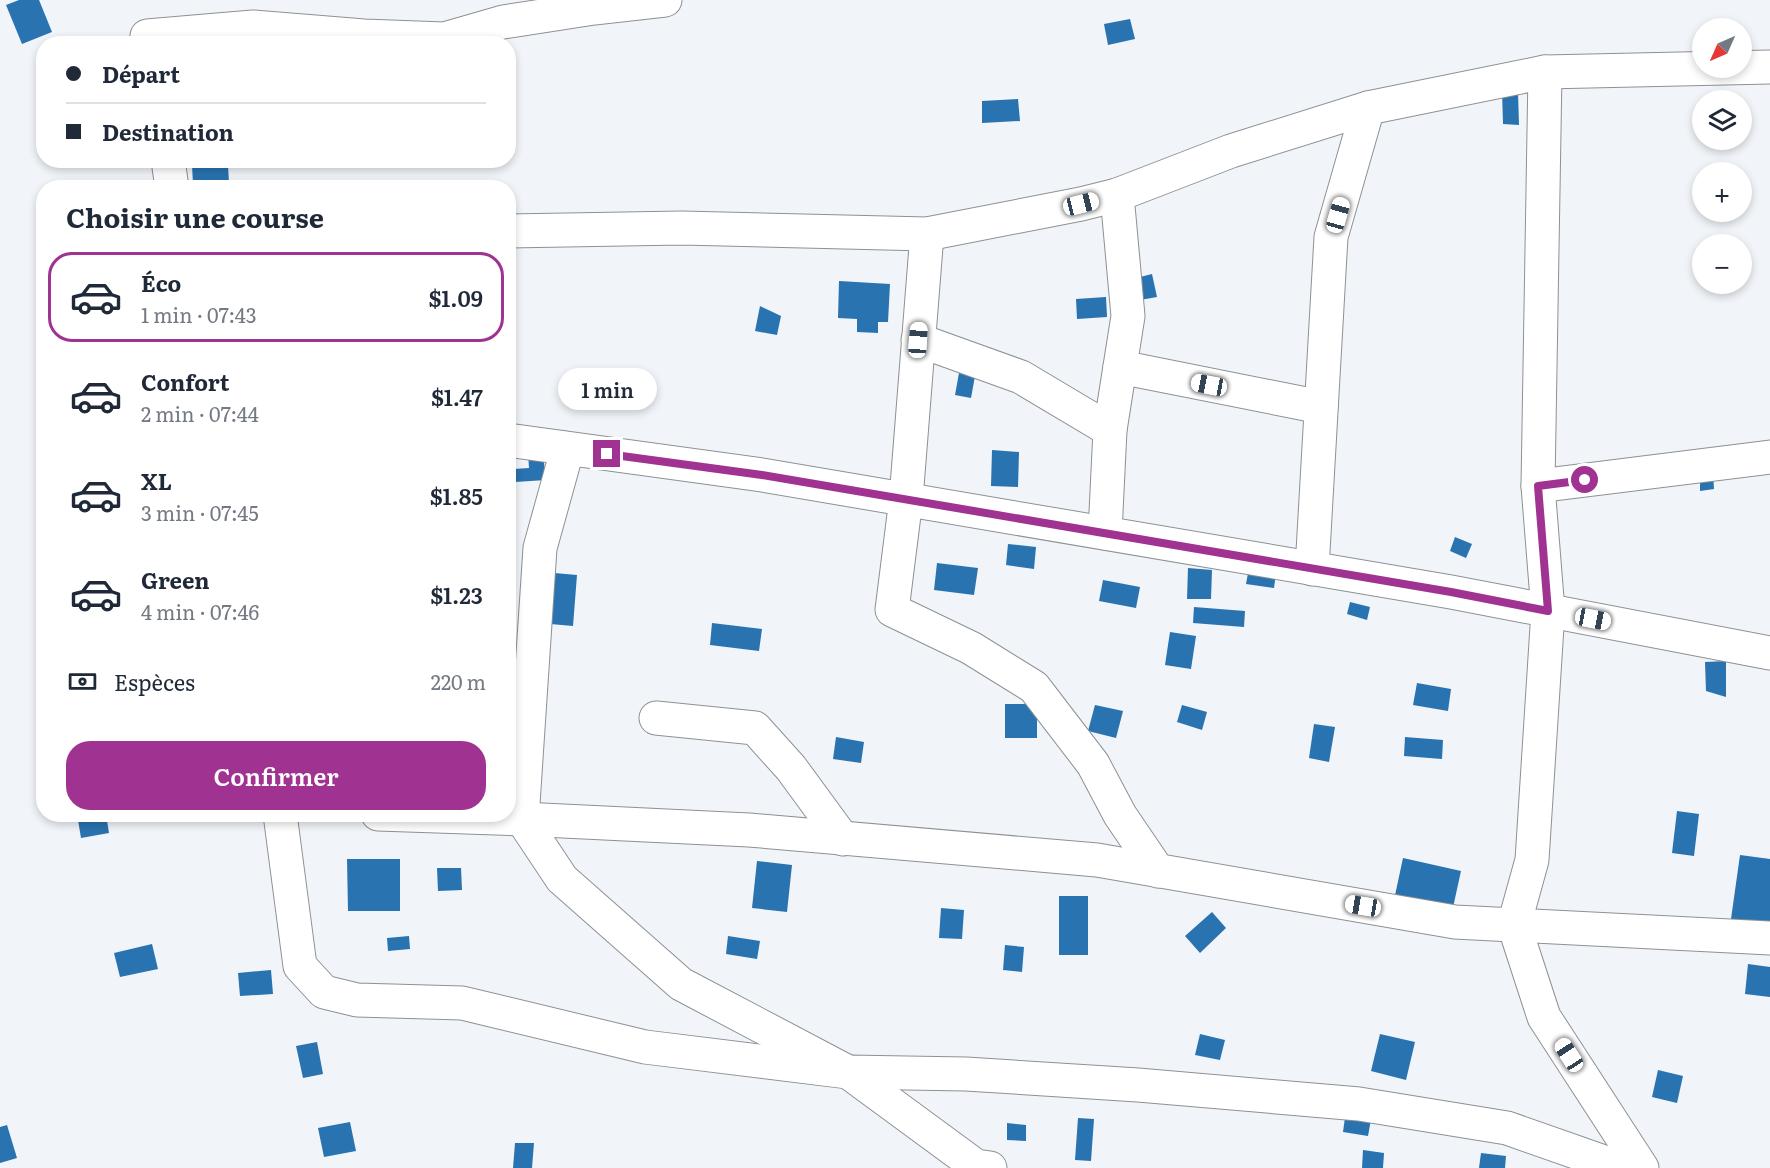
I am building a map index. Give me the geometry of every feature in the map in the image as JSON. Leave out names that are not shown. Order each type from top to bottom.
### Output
[{"type":"street","points":[[454,36],[503,22],[665,0]]},
{"type":"street","points":[[147,36],[253,27],[363,36]]},
{"type":"street","points":[[516,231],[682,228],[927,234],[1117,195],[1231,151],[1368,108],[1545,72],[1770,68]]},
{"type":"street","points":[[1545,72],[1538,486],[1548,611],[1532,860],[1514,925],[1544,1017],[1642,1168]]},
{"type":"street","points":[[1312,569],[1331,237],[1368,108]]},
{"type":"street","points":[[1105,533],[1110,429],[1128,316],[1117,195]]},
{"type":"street","points":[[927,234],[906,499],[892,610],[971,648],[1034,687],[1093,764],[1120,815],[1158,871]]},
{"type":"street","points":[[918,340],[1022,377],[1110,429]]},
{"type":"street","points":[[1120,368],[1320,407]]},
{"type":"street","points":[[516,441],[762,475],[906,499],[1548,611],[1770,653]]},
{"type":"street","points":[[563,448],[565,458],[540,548],[522,819],[562,879],[681,984],[848,1072],[976,1166],[990,1168]]},
{"type":"street","points":[[1538,486],[1770,458]]},
{"type":"street","points":[[656,718],[755,728],[791,768],[843,839]]},
{"type":"street","points":[[516,819],[750,830],[1097,860],[1455,922],[1770,938]]},
{"type":"street","points":[[281,822],[300,966],[324,992],[357,1000],[462,1003],[645,1047],[848,1072],[966,1074],[1138,1085],[1359,1104],[1507,1128],[1621,1168]]},
{"type":"building","points":[[19,0],[39,0],[52,32],[36,36],[36,38],[22,44],[6,5]]},
{"type":"building","points":[[1130,19],[1135,39],[1108,45],[1104,24]]},
{"type":"building","points":[[1502,91],[1518,93],[1519,125],[1503,124]]},
{"type":"building","points":[[1018,99],[1020,121],[982,123],[982,101]]},
{"type":"building","points":[[192,168],[228,168],[229,180],[193,180]]},
{"type":"building","points":[[1152,274],[1157,297],[1140,300],[1136,278]]},
{"type":"building","points":[[839,281],[890,284],[888,322],[878,322],[878,333],[857,332],[857,319],[838,318]]},
{"type":"building","points":[[1106,297],[1107,317],[1077,319],[1076,299]]},
{"type":"building","points":[[760,306],[781,316],[777,335],[755,331]]},
{"type":"building","points":[[959,373],[975,376],[971,398],[955,395]]},
{"type":"building","points":[[992,450],[1019,452],[1018,487],[991,486]]},
{"type":"building","points":[[541,451],[546,480],[516,482],[516,469],[529,468],[528,452]]},
{"type":"building","points":[[1700,472],[1713,472],[1714,489],[1700,491]]},
{"type":"building","points":[[1455,537],[1472,544],[1466,558],[1450,551]]},
{"type":"building","points":[[1008,544],[1036,547],[1034,569],[1006,565]]},
{"type":"building","points":[[937,563],[978,568],[974,595],[934,590]]},
{"type":"building","points":[[1188,568],[1212,570],[1211,599],[1187,599]]},
{"type":"building","points":[[1249,568],[1276,573],[1274,588],[1246,584]]},
{"type":"building","points":[[543,572],[577,575],[573,626],[539,623]]},
{"type":"building","points":[[1103,580],[1140,587],[1136,608],[1099,601]]},
{"type":"building","points":[[1350,602],[1370,607],[1367,620],[1347,614]]},
{"type":"building","points":[[1194,607],[1245,611],[1244,627],[1193,623]]},
{"type":"building","points":[[712,623],[762,629],[759,651],[710,645]]},
{"type":"building","points":[[1170,632],[1196,636],[1191,669],[1165,665]]},
{"type":"building","points":[[1726,661],[1726,697],[1706,691],[1705,662]]},
{"type":"building","points":[[1417,683],[1451,689],[1448,711],[1413,705]]},
{"type":"building","points":[[1005,704],[1037,704],[1037,738],[1005,738]]},
{"type":"building","points":[[1095,705],[1123,711],[1116,738],[1088,731]]},
{"type":"building","points":[[1182,705],[1207,712],[1202,730],[1177,722]]},
{"type":"building","points":[[1314,724],[1335,727],[1329,762],[1309,758]]},
{"type":"building","points":[[836,737],[864,742],[861,763],[833,759]]},
{"type":"building","points":[[1405,737],[1443,740],[1442,759],[1404,756]]},
{"type":"building","points":[[1677,811],[1699,814],[1694,856],[1672,853]]},
{"type":"building","points":[[78,822],[107,822],[109,833],[81,838]]},
{"type":"building","points":[[1740,855],[1770,859],[1770,925],[1731,919]]},
{"type":"building","points":[[1403,858],[1461,871],[1452,912],[1394,900]]},
{"type":"building","points":[[347,859],[400,859],[400,911],[348,911]]},
{"type":"building","points":[[757,861],[792,865],[787,912],[752,908]]},
{"type":"building","points":[[437,868],[461,868],[462,890],[438,891]]},
{"type":"building","points":[[1059,896],[1088,896],[1088,955],[1059,955]]},
{"type":"building","points":[[941,908],[964,910],[962,939],[939,938]]},
{"type":"building","points":[[1212,912],[1226,928],[1200,953],[1185,936]]},
{"type":"building","points":[[409,936],[410,949],[388,951],[387,938]]},
{"type":"building","points":[[728,936],[760,941],[757,959],[726,954]]},
{"type":"building","points":[[152,944],[158,969],[120,977],[114,953]]},
{"type":"building","points":[[1005,945],[1024,947],[1022,972],[1003,970]]},
{"type":"building","points":[[1748,964],[1770,967],[1770,997],[1745,994]]},
{"type":"building","points":[[271,970],[273,994],[240,996],[238,973]]},
{"type":"building","points":[[1200,1034],[1225,1040],[1220,1060],[1195,1055]]},
{"type":"building","points":[[1380,1034],[1415,1042],[1406,1080],[1371,1071]]},
{"type":"building","points":[[317,1042],[323,1074],[303,1078],[296,1046]]},
{"type":"building","points":[[1658,1070],[1683,1076],[1677,1103],[1652,1097]]},
{"type":"building","points":[[1346,1110],[1372,1114],[1368,1136],[1343,1132]]},
{"type":"building","points":[[1078,1118],[1094,1119],[1091,1161],[1075,1160]]},
{"type":"building","points":[[350,1122],[356,1151],[324,1157],[318,1128]]},
{"type":"building","points":[[1007,1123],[1026,1125],[1026,1141],[1007,1140]]},
{"type":"building","points":[[7,1125],[17,1158],[0,1163],[0,1127]]},
{"type":"building","points":[[515,1143],[534,1143],[532,1168],[513,1168]]},
{"type":"building","points":[[1363,1150],[1384,1153],[1383,1168],[1362,1168]]},
{"type":"building","points":[[1481,1153],[1506,1156],[1505,1168],[1479,1168]]},
{"type":"route","points":[[607,454],[762,475],[1451,592],[1548,611],[1538,486],[1585,480]]}]
